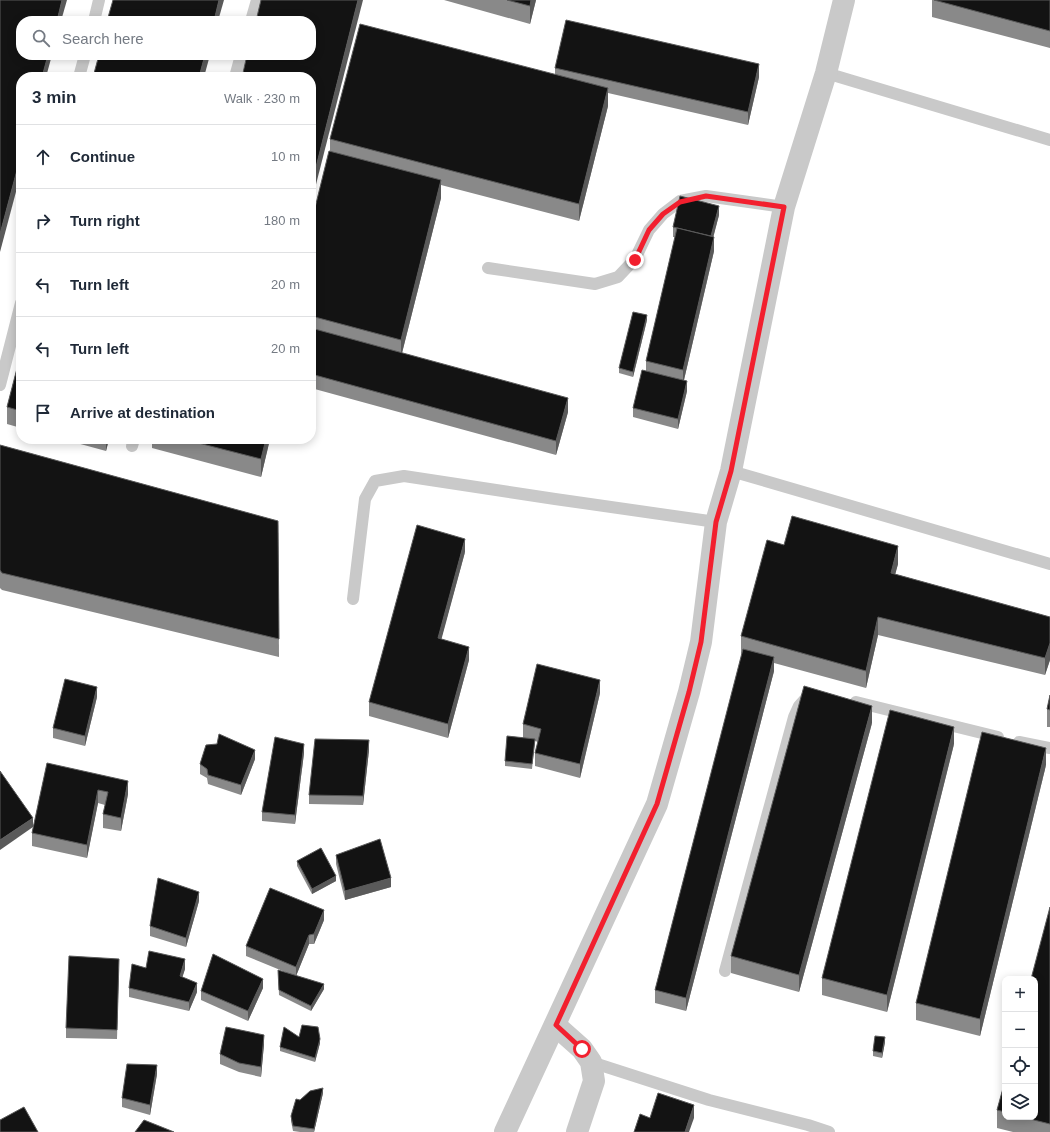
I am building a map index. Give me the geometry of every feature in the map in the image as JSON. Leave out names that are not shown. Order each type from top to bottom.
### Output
[{"type":"street","points":[[505,1132],[556,1025],[657,804],[689,692],[701,642],[716,522],[731,471],[784,207],[826,73],[844,0]]},
{"type":"street","points":[[556,1025],[582,1049],[591,1062],[594,1081],[577,1132]]},
{"type":"lane","points":[[95,16],[99,0]]},
{"type":"lane","points":[[252,16],[257,0]]},
{"type":"lane","points":[[80,72],[84,60]]},
{"type":"lane","points":[[236,72],[240,60]]},
{"type":"lane","points":[[826,73],[1050,140]]},
{"type":"lane","points":[[488,268],[595,284],[618,278],[635,260],[649,230],[663,214],[680,202],[706,196],[784,207]]},
{"type":"lane","points":[[0,385],[16,323]]},
{"type":"lane","points":[[731,471],[1050,564]]},
{"type":"lane","points":[[353,599],[365,499],[375,481],[404,476],[716,522]]},
{"type":"lane","points":[[725,971],[794,717],[804,699],[812,693],[819,694]]},
{"type":"lane","points":[[842,698],[1022,743],[1050,748]]},
{"type":"lane","points":[[591,1062],[709,1100],[808,1125],[829,1132]]},
{"type":"building","points":[[0,0],[62,0],[58,16],[16,16],[16,60],[47,60],[43,72],[16,72],[16,174],[0,234]]},
{"type":"building","points":[[113,0],[219,0],[215,16],[108,16]]},
{"type":"building","points":[[261,0],[358,0],[316,167],[316,72],[243,72],[246,60],[316,60],[316,16],[257,16]]},
{"type":"building","points":[[507,0],[531,0],[530,6]]},
{"type":"building","points":[[934,0],[1050,0],[1050,31]]},
{"type":"building","points":[[566,20],[759,64],[748,112],[555,68]]},
{"type":"building","points":[[360,24],[608,88],[579,204],[330,139]]},
{"type":"building","points":[[98,60],[204,60],[200,72],[94,72]]},
{"type":"building","points":[[329,151],[441,180],[401,340],[316,317],[316,204]]},
{"type":"building","points":[[680,196],[719,206],[711,236],[673,227]]},
{"type":"building","points":[[677,228],[714,237],[683,370],[646,361]]},
{"type":"building","points":[[633,312],[647,315],[633,372],[619,368]]},
{"type":"building","points":[[316,329],[568,398],[556,441],[316,375]]},
{"type":"building","points":[[642,370],[687,381],[678,419],[633,408]]},
{"type":"building","points":[[16,372],[16,410],[7,407]]},
{"type":"building","points":[[202,444],[265,444],[261,459]]},
{"type":"building","points":[[0,445],[278,521],[279,639],[2,573],[0,570]]},
{"type":"building","points":[[792,516],[898,546],[891,573],[1050,617],[1050,643],[1045,658],[878,617],[866,671],[741,636],[767,540],[784,545]]},
{"type":"building","points":[[417,525],[465,539],[438,638],[469,647],[448,724],[369,702]]},
{"type":"building","points":[[743,649],[774,657],[686,998],[655,990]]},
{"type":"building","points":[[537,664],[600,680],[580,764],[535,753],[541,729],[523,724]]},
{"type":"building","points":[[65,679],[97,687],[85,736],[53,728]]},
{"type":"building","points":[[804,686],[872,706],[799,975],[731,956]]},
{"type":"building","points":[[1050,695],[1050,710],[1047,709]]},
{"type":"building","points":[[890,710],[954,727],[887,995],[822,978]]},
{"type":"building","points":[[982,732],[1046,748],[980,1019],[916,1003]]},
{"type":"building","points":[[219,734],[255,750],[241,785],[208,775],[207,769],[200,764],[206,745],[217,744]]},
{"type":"building","points":[[507,736],[535,739],[532,764],[505,761]]},
{"type":"building","points":[[275,737],[304,744],[295,815],[262,812]]},
{"type":"building","points":[[315,739],[369,740],[363,796],[309,795]]},
{"type":"building","points":[[47,763],[128,781],[121,818],[103,814],[108,792],[98,790],[87,845],[32,833]]},
{"type":"building","points":[[0,771],[33,818],[0,840]]},
{"type":"building","points":[[380,839],[391,878],[345,891],[336,855]]},
{"type":"building","points":[[321,848],[336,876],[312,889],[297,861]]},
{"type":"building","points":[[158,878],[199,892],[186,938],[150,926]]},
{"type":"building","points":[[270,888],[324,910],[314,934],[309,935],[296,967],[246,946]]},
{"type":"building","points":[[1050,907],[1050,1124],[1034,1120],[1038,1120],[1038,976],[1032,976]]},
{"type":"building","points":[[149,951],[185,959],[180,976],[197,983],[189,1002],[129,988],[132,964],[146,968]]},
{"type":"building","points":[[213,954],[263,979],[248,1011],[201,991]]},
{"type":"building","points":[[69,956],[119,959],[117,1030],[66,1028]]},
{"type":"building","points":[[278,970],[324,984],[311,1006],[279,990]]},
{"type":"building","points":[[302,1025],[318,1027],[320,1039],[315,1058],[280,1047],[284,1027],[299,1037]]},
{"type":"building","points":[[226,1027],[264,1035],[261,1067],[239,1063],[220,1054]]},
{"type":"building","points":[[875,1036],[885,1037],[882,1053],[873,1051]]},
{"type":"building","points":[[127,1064],[157,1065],[150,1105],[122,1098]]},
{"type":"building","points":[[323,1088],[314,1129],[293,1126],[291,1116],[296,1099],[300,1100],[310,1091]]},
{"type":"building","points":[[1002,1092],[1002,1111],[997,1110]]},
{"type":"building","points":[[658,1093],[694,1105],[685,1132],[634,1132],[640,1114],[650,1118]]},
{"type":"building","points":[[24,1107],[38,1132],[0,1132],[0,1120]]},
{"type":"building","points":[[144,1120],[174,1132],[135,1132]]},
{"type":"route","points":[[582,1049],[556,1025],[609,906],[657,804],[689,692],[701,642],[716,522],[731,471],[784,207],[706,196],[680,202],[663,214],[649,230],[635,260]]}]
